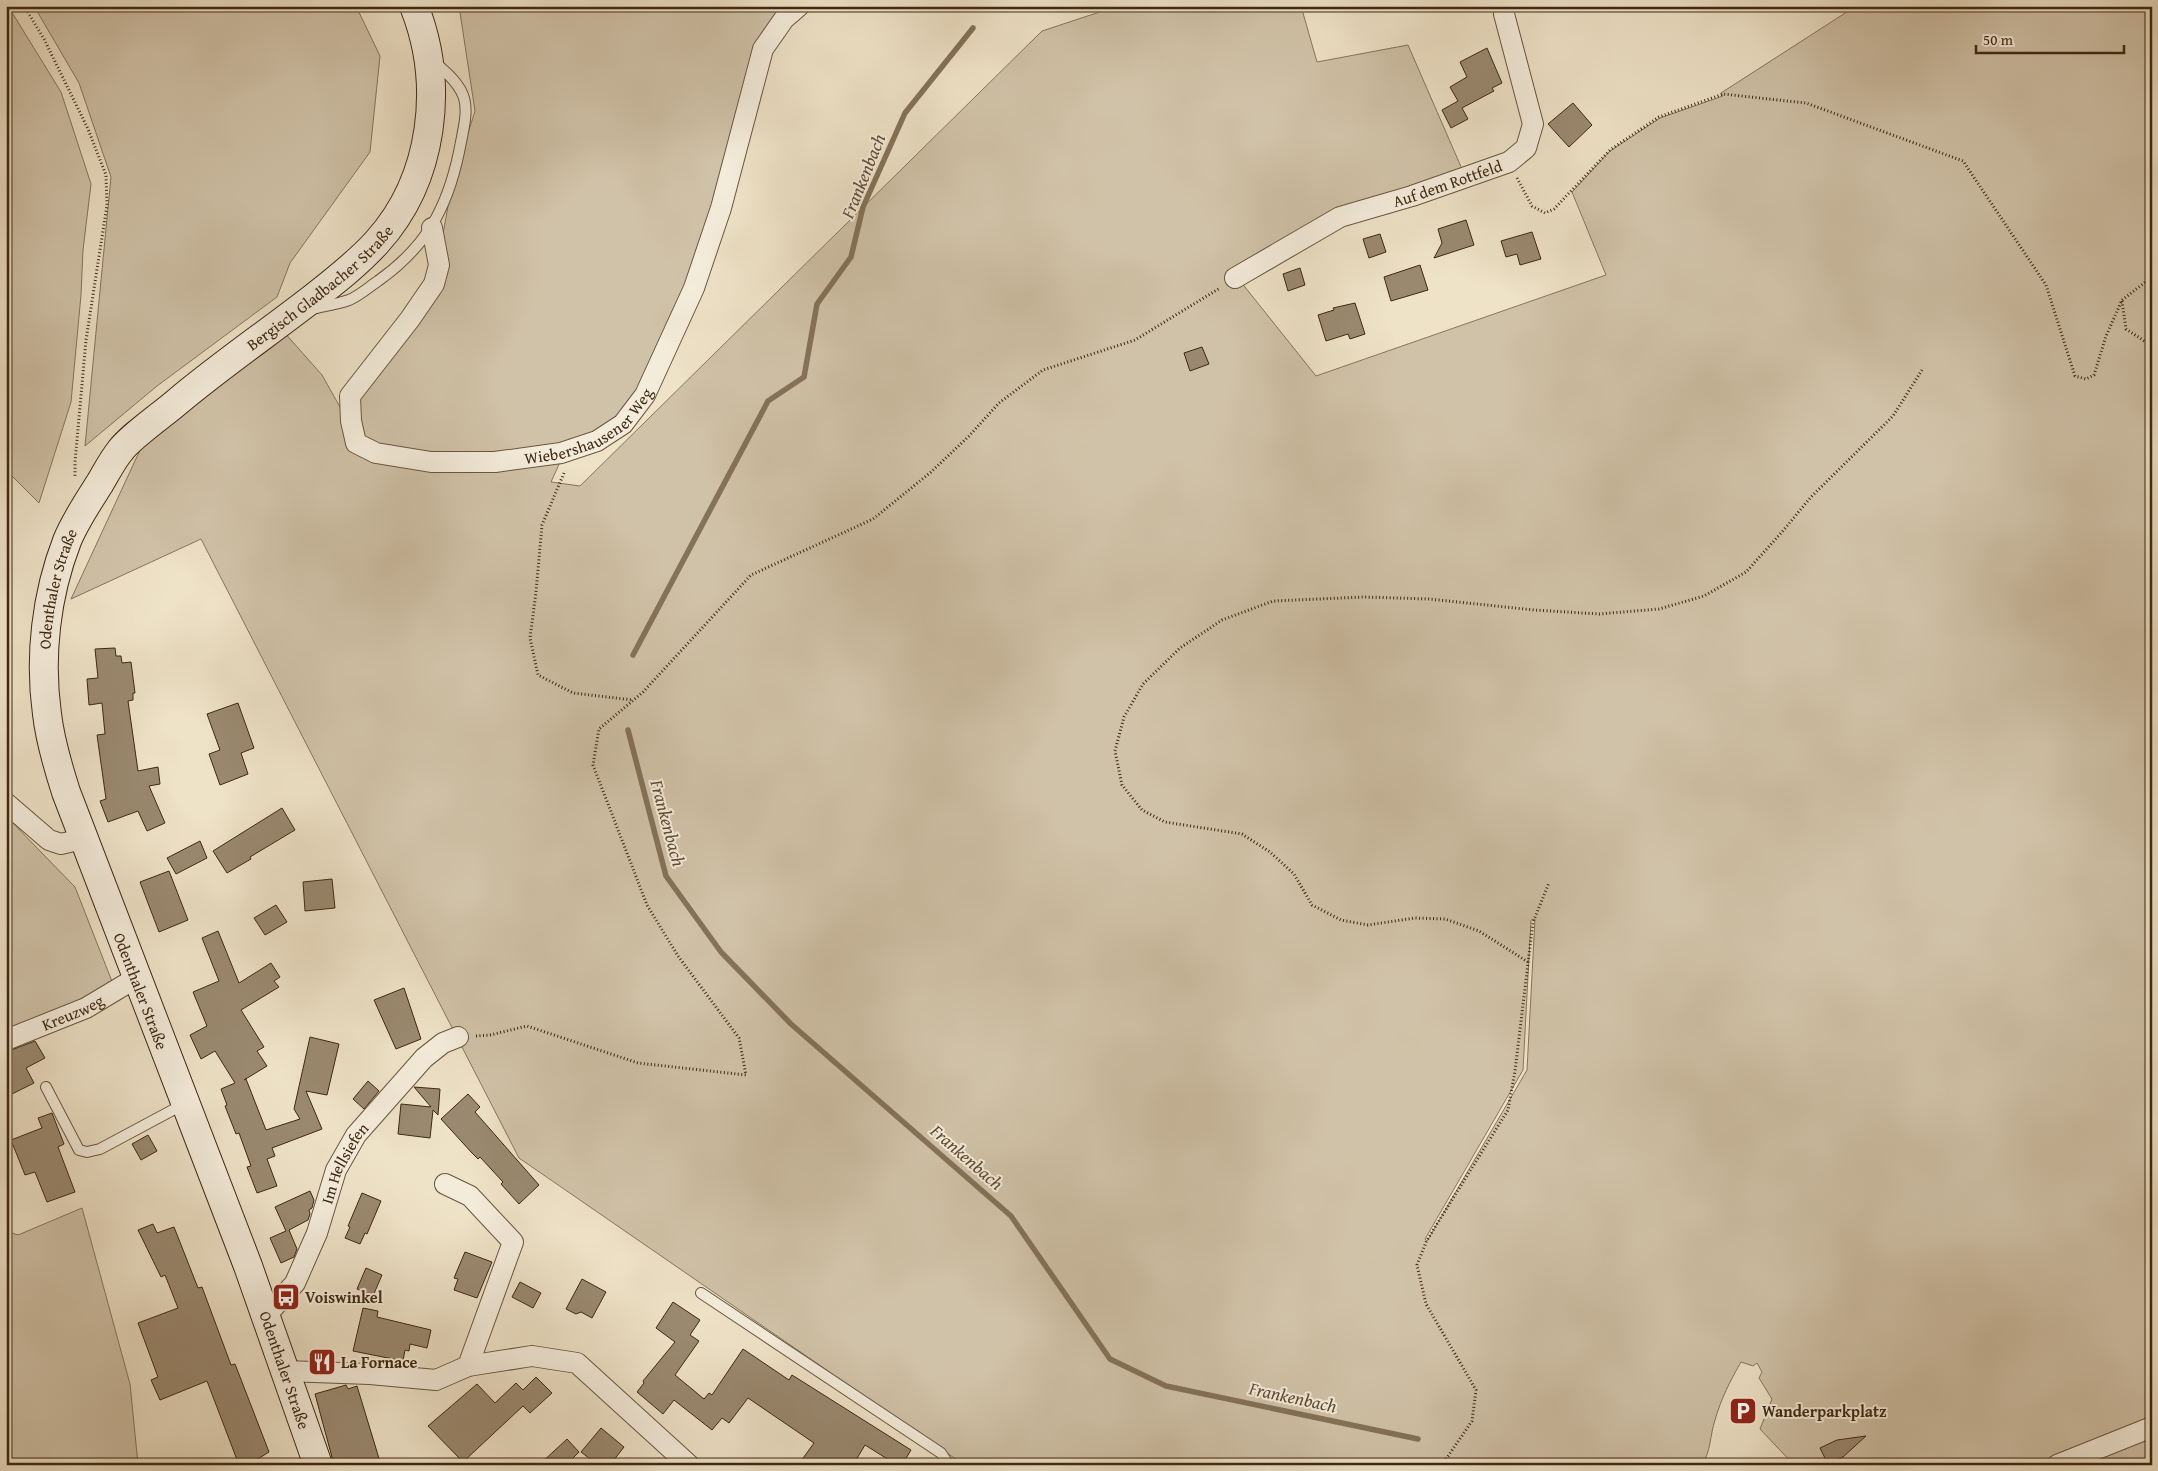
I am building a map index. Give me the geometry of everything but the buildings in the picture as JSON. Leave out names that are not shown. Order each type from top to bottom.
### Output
[{"type":"main road","name":"Bergisch Gladbacher Straße","points":[[84,508],[121,449],[199,384],[292,314],[368,252],[396,218],[425,152],[429,134],[432,91],[429,58],[414,6]]},
{"type":"main road","name":"Odenthaler Straße","points":[[84,508],[68,540],[50,598],[45,670],[47,715],[54,752],[82,839],[266,1316],[318,1465]]},
{"type":"street","name":"Wiebershausener Weg","points":[[432,228],[439,265],[434,284],[410,319],[350,396],[351,420],[356,443],[376,453],[431,462],[495,462],[561,453],[597,442],[623,424],[645,395],[694,288],[721,208],[763,50],[784,19],[799,6]]},
{"type":"street","name":"Auf dem Rottfeld","points":[[1235,278],[1340,217],[1412,196],[1509,162],[1526,148],[1533,124],[1504,14],[1506,6]]},
{"type":"street","points":[[6,802],[49,840],[61,844],[82,839]]},
{"type":"street","name":"Kreuzweg","points":[[6,1040],[86,1008],[136,978]]},
{"type":"street","name":"Im Hellsiefen","points":[[266,1316],[295,1283],[317,1232],[336,1170],[356,1135],[424,1058],[443,1043],[458,1037]]},
{"type":"street","points":[[445,1184],[470,1196],[513,1242],[468,1366]]},
{"type":"street","points":[[285,1371],[370,1374],[436,1380],[468,1366],[532,1356],[577,1363],[689,1465]]},
{"type":"street","points":[[2057,1465],[2152,1427]]},
{"type":"lane","points":[[292,314],[350,300],[387,275],[412,253],[432,228],[452,184],[467,113],[460,86],[429,58]]},
{"type":"lane","points":[[46,1087],[79,1150],[87,1152],[100,1149],[185,1104]]},
{"type":"lane","points":[[701,1293],[941,1453],[949,1465]]},
{"type":"path","points":[[24,6],[44,39],[88,129],[106,175],[108,204],[86,340],[75,462],[76,486],[84,508]]},
{"type":"path","points":[[1509,162],[1532,206],[1545,213],[1554,209],[1610,150],[1659,117],[1723,94],[1806,103],[1963,161],[2046,285],[2075,376],[2086,380],[2094,375],[2106,336],[2122,300],[2152,276]]},
{"type":"path","points":[[458,1037],[490,1035],[527,1026],[638,1064],[746,1075],[739,1038],[678,956],[647,905],[593,765],[600,729],[633,700],[751,575],[873,519],[931,472],[969,436],[999,403],[1043,370],[1135,340],[1235,278]]},
{"type":"path","points":[[2122,300],[2126,329],[2152,346]]},
{"type":"path","points":[[1528,962],[1480,931],[1444,919],[1415,918],[1368,925],[1341,920],[1312,905],[1294,874],[1270,852],[1242,834],[1164,822],[1142,810],[1122,785],[1115,751],[1124,717],[1143,684],[1180,648],[1222,620],[1273,601],[1364,597],[1429,599],[1534,610],[1599,614],[1658,609],[1704,596],[1746,572],[1811,497],[1893,416],[1922,370]]},
{"type":"path","points":[[580,447],[563,474],[542,525],[530,638],[538,674],[573,693],[633,700]]},
{"type":"path","points":[[1442,1465],[1472,1421],[1476,1390],[1426,1304],[1417,1265],[1426,1240],[1508,1110],[1533,922],[1548,883]]},
{"type":"shaded area","points":[[6,6],[8,6],[61,92],[91,184],[83,250],[81,295],[71,402],[39,503],[6,470]]},
{"type":"shaded area","points":[[34,6],[356,6],[380,56],[370,152],[290,263],[277,297],[157,386],[85,446],[111,177],[79,83]]},
{"type":"shaded area","points":[[459,6],[809,6],[782,18],[721,208],[623,424],[561,453],[376,453],[351,421],[350,396],[410,319],[443,234],[452,184],[475,111]]},
{"type":"shaded area","points":[[1118,6],[1301,6],[1317,62],[1408,45],[1465,176],[1340,217],[1237,277],[1316,376],[1606,275],[1572,192],[1610,151],[1660,118],[1723,96],[1721,93],[1853,8],[1853,6],[2152,6],[2152,1420],[2041,1465],[1794,1465],[1760,1429],[1772,1399],[1759,1378],[1762,1372],[1757,1363],[1753,1366],[1741,1362],[1720,1405],[1707,1454],[1702,1465],[965,1465],[519,1158],[201,539],[71,599],[147,435],[283,331],[322,375],[367,455],[561,460],[551,482],[580,486],[1042,31]],"holes":[[[1535,919],[1527,1070],[1427,1241],[1425,1239],[1523,1070],[1531,920]]]},
{"type":"shaded area","points":[[6,816],[75,887],[113,984],[6,1035]]},
{"type":"shaded area","points":[[82,1208],[130,1384],[138,1464],[144,1465],[6,1465],[6,1231],[18,1235]]},
{"type":"shaded area","points":[[2152,1432],[2152,1465],[2073,1465]]},
{"type":"waterway","name":"Frankenbach","points":[[633,655],[768,401],[804,377],[817,304],[851,257],[863,207],[905,113],[973,28]]},
{"type":"waterway","name":"Frankenbach","points":[[628,730],[666,876],[721,952],[791,1024],[1011,1216],[1110,1359],[1166,1386],[1418,1439]]},
{"type":"place","name":"Voiswinkel","points":[[286,1297]]},
{"type":"place","name":"La Fornace","points":[[322,1362]]},
{"type":"place","name":"Wanderparkplatz","points":[[1743,1411]]}]
